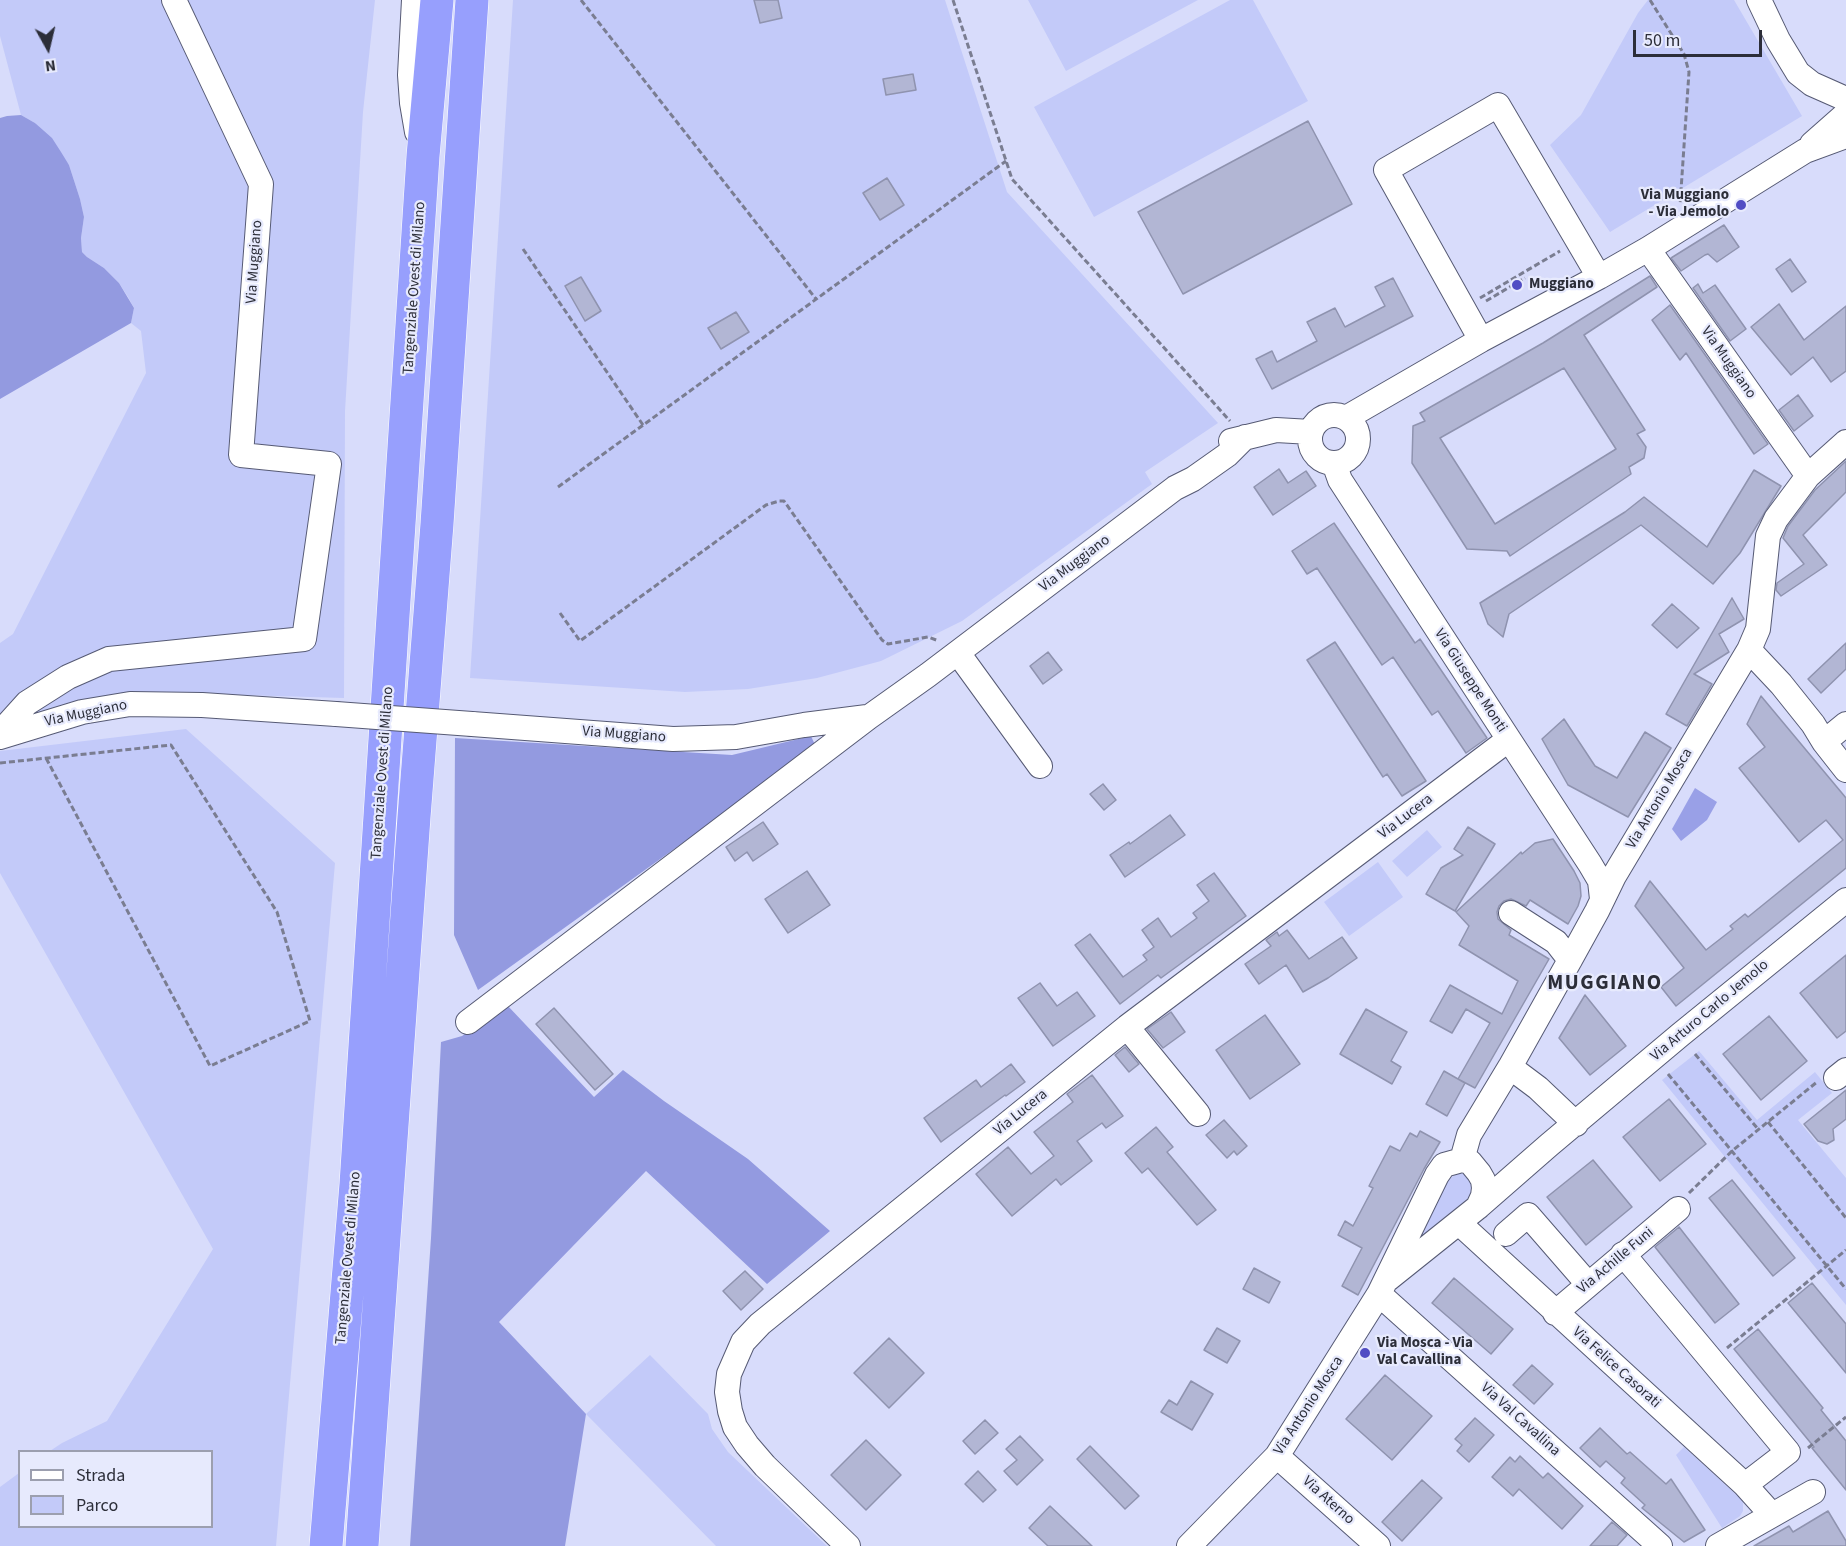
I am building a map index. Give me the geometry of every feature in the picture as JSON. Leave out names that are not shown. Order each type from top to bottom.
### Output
[{"type":"highway","name":"Tangenziale Ovest di Milano","points":[[326,1546],[356,1172],[423,156],[437,0]]},
{"type":"highway","points":[[362,1546],[472,0]]},
{"type":"street","name":"Via Muggiano","points":[[0,734],[27,703],[68,677],[109,659],[304,639],[329,464],[242,455],[261,184],[174,0]]},
{"type":"street","points":[[414,0],[410,75],[412,103],[423,156]]},
{"type":"street","points":[[1759,0],[1778,40],[1798,73],[1812,84],[1846,99]]},
{"type":"street","points":[[1481,340],[1475,304],[1386,170],[1498,105],[1599,278]]},
{"type":"street","points":[[1805,152],[1846,114]]},
{"type":"street","points":[[1346,418],[1481,340],[1599,278],[1805,152],[1846,136]]},
{"type":"street","name":"Via Muggiano","points":[[1648,249],[1808,476]]},
{"type":"street","points":[[1333,415],[1346,418],[1356,428],[1358,437],[1353,453],[1347,460],[1334,463],[1324,461],[1314,453],[1310,442],[1311,432],[1317,422],[1324,417],[1333,415]]},
{"type":"street","name":"Via Muggiano","points":[[0,734],[82,712],[130,704],[202,705],[674,739],[736,737],[869,717],[958,653],[1175,488],[1190,468],[1219,445],[1276,430],[1311,432]]},
{"type":"street","name":"Via Antonio Mosca","points":[[1470,1166],[1469,1135],[1570,960],[1614,876],[1749,650],[1758,629],[1768,536],[1776,519],[1808,476],[1846,442]]},
{"type":"street","name":"Via Giuseppe Monti","points":[[1334,463],[1340,480],[1599,878],[1602,899]]},
{"type":"street","points":[[1749,650],[1781,684],[1846,770]]},
{"type":"street","points":[[958,653],[1040,766]]},
{"type":"street","points":[[468,1022],[869,717]]},
{"type":"street","points":[[1824,742],[1846,724]]},
{"type":"street","name":"Via Lucera","points":[[848,1546],[765,1466],[735,1427],[727,1392],[729,1374],[743,1342],[760,1324],[1127,1027],[1508,740]]},
{"type":"street","name":"Via Arturo Carlo Jemolo","points":[[1383,1287],[1680,1035],[1846,900]]},
{"type":"street","points":[[1511,914],[1556,942],[1570,960]]},
{"type":"street","points":[[1127,1027],[1198,1114]]},
{"type":"street","points":[[1510,1067],[1538,1088],[1576,1124]]},
{"type":"street","name":"Via Arturo Carlo Jemolo","points":[[1383,1287],[1444,1165],[1507,1167],[1549,1145]]},
{"type":"street","points":[[1470,1166],[1483,1180],[1483,1196],[1478,1207]]},
{"type":"street","name":"Via Achille Funi","points":[[1555,1313],[1678,1209]]},
{"type":"street","points":[[1506,1234],[1528,1215],[1588,1284]]},
{"type":"street","name":"Via Felice Casorati","points":[[1459,1223],[1745,1485],[1772,1515]]},
{"type":"street","points":[[1623,1254],[1788,1452],[1745,1485]]},
{"type":"street","name":"Via Antonio Mosca","points":[[1189,1546],[1278,1456],[1383,1287]]},
{"type":"street","name":"Via Val Cavallina","points":[[1383,1287],[1660,1546]]},
{"type":"street","name":"Via Aterno","points":[[1278,1456],[1378,1546]]},
{"type":"street","points":[[1718,1546],[1813,1492]]},
{"type":"path","points":[[581,0],[816,300]]},
{"type":"path","points":[[953,0],[1012,179],[1245,437]]},
{"type":"path","points":[[1650,0],[1684,54],[1689,72],[1678,214],[1684,227]]},
{"type":"path","points":[[558,487],[1006,161]]},
{"type":"path","points":[[1475,304],[1567,246],[1581,245]]},
{"type":"path","points":[[523,249],[643,425]]},
{"type":"path","points":[[1475,304],[1525,278]]},
{"type":"path","points":[[560,613],[580,641],[766,505],[784,501],[882,640],[888,644],[928,637],[953,646],[958,653]]},
{"type":"path","points":[[0,763],[46,758],[171,745],[277,912],[310,1021],[210,1066],[46,758]]},
{"type":"path","points":[[1695,1054],[1758,1129]]},
{"type":"path","points":[[1668,1074],[1846,1289]]},
{"type":"path","points":[[1678,1209],[1689,1192],[1732,1150],[1822,1079],[1841,1074]]},
{"type":"path","points":[[1767,1122],[1846,1218]]},
{"type":"path","points":[[1711,1361],[1846,1250]]},
{"type":"path","points":[[1804,1452],[1846,1417]]},
{"type":"green space","points":[[0,0],[375,0],[363,112],[345,411],[344,698],[174,693],[0,725],[0,643],[13,634],[146,373],[141,331],[131,323],[134,308],[119,283],[104,268],[82,252],[84,217],[69,165],[35,123],[21,115],[0,36]]},
{"type":"green space","points":[[513,0],[945,0],[1007,192],[1218,423],[1145,472],[1152,484],[962,621],[881,661],[817,678],[748,689],[685,692],[470,678]]},
{"type":"green space","points":[[1028,0],[1198,0],[1066,71]]},
{"type":"green space","points":[[1230,0],[1253,0],[1308,101],[1094,217],[1034,107]]},
{"type":"green space","points":[[1648,0],[1734,0],[1802,116],[1610,232],[1550,145],[1581,115],[1638,13]]},
{"type":"green space","points":[[186,729],[335,863],[276,1546],[0,1546],[0,1487],[18,1474],[18,1528],[213,1528],[213,1450],[52,1450],[107,1421],[213,1249],[0,873],[0,751]]},
{"type":"green space","points":[[1427,830],[1442,847],[1407,877],[1392,861]]},
{"type":"green space","points":[[1378,862],[1403,897],[1349,936],[1324,902]]},
{"type":"green space","points":[[1699,1051],[1757,1120],[1815,1072],[1832,1093],[1798,1120],[1846,1178],[1846,1305],[1662,1080]]},
{"type":"green space","points":[[1458,1173],[1471,1178],[1473,1194],[1420,1238],[1417,1235],[1449,1179]]},
{"type":"green space","points":[[650,1355],[708,1414],[712,1429],[728,1452],[827,1546],[716,1546],[586,1414]]},
{"type":"green space","points":[[1684,1447],[1743,1501],[1743,1511],[1740,1516],[1722,1528],[1676,1455]]},
{"type":"shaded area","points":[[21,115],[35,123],[52,138],[69,165],[84,217],[82,252],[104,268],[119,283],[134,308],[131,323],[0,399],[0,118]]},
{"type":"shaded area","points":[[811,736],[816,747],[478,990],[454,935],[455,738],[732,755]]},
{"type":"shaded area","points":[[1695,788],[1717,802],[1707,820],[1681,841],[1672,829]]},
{"type":"shaded area","points":[[507,1005],[594,1097],[623,1070],[748,1159],[830,1231],[767,1284],[646,1171],[499,1322],[586,1414],[565,1546],[410,1546],[431,1238],[441,1042],[462,1036]]},
{"type":"building","points":[[754,0],[778,0],[782,18],[760,23]]},
{"type":"building","points":[[913,74],[916,90],[886,95],[883,79]]},
{"type":"building","points":[[1308,121],[1352,204],[1183,294],[1138,212]]},
{"type":"building","points":[[887,178],[904,205],[880,220],[863,193]]},
{"type":"building","points":[[1724,225],[1739,247],[1717,262],[1708,254],[1705,255],[1681,271],[1671,258]]},
{"type":"building","points":[[1790,259],[1806,282],[1792,292],[1776,269]]},
{"type":"building","points":[[1650,276],[1657,287],[1584,335],[1645,430],[1637,434],[1646,447],[1644,458],[1629,467],[1631,474],[1510,556],[1507,551],[1467,549],[1412,463],[1413,426],[1425,421],[1420,413],[1543,343]],"holes":[[[1564,368],[1616,449],[1495,524],[1440,438]]]},
{"type":"building","points":[[581,277],[601,311],[585,321],[565,286]]},
{"type":"building","points":[[1393,278],[1413,316],[1272,389],[1256,359],[1272,351],[1277,362],[1317,341],[1307,322],[1335,308],[1345,327],[1385,306],[1375,287]]},
{"type":"building","points":[[1698,284],[1703,293],[1715,285],[1746,329],[1730,341],[1693,288]]},
{"type":"building","points":[[1779,304],[1804,340],[1846,306],[1846,371],[1831,382],[1813,357],[1791,375],[1751,327]]},
{"type":"building","points":[[1670,305],[1768,444],[1754,454],[1686,353],[1680,360],[1652,320]]},
{"type":"building","points":[[736,312],[749,332],[721,349],[708,328]]},
{"type":"building","points":[[1798,395],[1813,416],[1794,431],[1779,410]]},
{"type":"building","points":[[1846,461],[1846,492],[1803,535],[1827,565],[1781,596],[1776,590],[1777,583],[1804,564],[1783,538],[1788,526],[1815,490]]},
{"type":"building","points":[[1279,469],[1288,483],[1306,471],[1316,486],[1273,515],[1254,487]]},
{"type":"building","points":[[1754,470],[1781,486],[1740,553],[1713,584],[1641,525],[1509,614],[1503,637],[1488,624],[1480,603],[1625,512],[1644,497],[1707,547]]},
{"type":"building","points":[[1334,523],[1415,643],[1420,639],[1487,738],[1466,753],[1438,711],[1432,715],[1393,657],[1382,665],[1317,568],[1307,574],[1292,551]]},
{"type":"building","points":[[1732,598],[1744,619],[1719,634],[1729,652],[1694,674],[1712,684],[1687,726],[1666,714]]},
{"type":"building","points":[[1672,604],[1699,628],[1677,648],[1652,625]]},
{"type":"building","points":[[1335,642],[1426,781],[1402,796],[1387,774],[1383,777],[1307,660]]},
{"type":"building","points":[[1846,643],[1846,669],[1821,693],[1808,679]]},
{"type":"building","points":[[1048,652],[1062,670],[1043,684],[1030,666]]},
{"type":"building","points":[[1761,696],[1846,798],[1846,868],[1676,1006],[1661,987],[1684,968],[1635,906],[1650,881],[1706,950],[1733,929],[1730,926],[1745,914],[1748,917],[1843,840],[1826,820],[1799,842],[1739,768],[1765,747],[1747,724]]},
{"type":"building","points":[[1564,719],[1595,766],[1617,778],[1645,732],[1671,748],[1628,817],[1568,785],[1542,739]]},
{"type":"building","points":[[1103,784],[1116,800],[1104,810],[1090,794]]},
{"type":"building","points":[[1170,815],[1185,835],[1125,877],[1110,855],[1129,842],[1130,844]]},
{"type":"building","points":[[763,822],[778,844],[753,861],[747,852],[735,861],[726,847]]},
{"type":"building","points":[[1468,827],[1495,844],[1455,911],[1426,894],[1441,868],[1463,855],[1454,849]]},
{"type":"building","points":[[1553,839],[1580,883],[1581,896],[1578,906],[1568,924],[1530,900],[1526,906],[1511,899],[1499,906],[1498,919],[1511,930],[1509,935],[1549,959],[1475,1088],[1458,1079],[1490,1023],[1466,1009],[1452,1033],[1430,1021],[1450,985],[1502,1014],[1518,981],[1459,945],[1469,926],[1456,912],[1521,852],[1522,854],[1535,843]]},
{"type":"building","points":[[807,871],[830,905],[788,933],[765,899]]},
{"type":"building","points":[[1214,873],[1246,916],[1161,978],[1158,975],[1120,1004],[1075,945],[1090,934],[1123,977],[1147,960],[1143,955],[1154,947],[1142,930],[1158,918],[1171,937],[1197,918],[1193,913],[1209,901],[1197,885]]},
{"type":"building","points":[[1287,930],[1309,959],[1342,937],[1357,958],[1303,992],[1286,965],[1259,984],[1245,964],[1271,946],[1266,940],[1277,932],[1279,936]]},
{"type":"building","points":[[1846,955],[1846,1031],[1837,1038],[1800,993]]},
{"type":"building","points":[[1040,983],[1057,1006],[1077,992],[1095,1016],[1053,1046],[1018,998]]},
{"type":"building","points":[[1585,995],[1626,1046],[1590,1075],[1559,1038]]},
{"type":"building","points":[[554,1008],[613,1074],[595,1090],[536,1024]]},
{"type":"building","points":[[1366,1009],[1407,1032],[1391,1061],[1401,1067],[1392,1084],[1340,1054]]},
{"type":"building","points":[[1171,1012],[1185,1032],[1163,1048],[1147,1029]]},
{"type":"building","points":[[1265,1015],[1300,1064],[1250,1099],[1216,1050]]},
{"type":"building","points":[[1769,1016],[1807,1061],[1761,1100],[1723,1054]]},
{"type":"building","points":[[1125,1047],[1139,1064],[1129,1072],[1115,1055]]},
{"type":"building","points":[[1011,1064],[1025,1082],[941,1142],[924,1118],[976,1080],[981,1087]]},
{"type":"building","points":[[1444,1071],[1465,1083],[1447,1116],[1426,1104]]},
{"type":"building","points":[[1092,1075],[1123,1116],[1106,1128],[1102,1123],[1077,1141],[1092,1161],[1061,1185],[1056,1179],[1012,1216],[976,1174],[1008,1147],[1031,1174],[1054,1156],[1034,1132],[1073,1102],[1067,1094]]},
{"type":"building","points":[[1846,1090],[1846,1119],[1833,1129],[1834,1140],[1827,1144],[1818,1141],[1804,1124]]},
{"type":"building","points":[[1669,1099],[1706,1144],[1660,1181],[1623,1137]]},
{"type":"building","points":[[1224,1120],[1247,1146],[1237,1155],[1234,1151],[1227,1158],[1206,1135]]},
{"type":"building","points":[[1156,1127],[1173,1147],[1167,1152],[1216,1210],[1197,1225],[1148,1168],[1142,1173],[1125,1153]]},
{"type":"building","points":[[1420,1131],[1440,1142],[1358,1295],[1342,1286],[1362,1248],[1338,1235],[1345,1221],[1353,1226],[1373,1188],[1369,1186],[1390,1146],[1400,1151],[1410,1133],[1417,1137]]},
{"type":"building","points":[[1593,1160],[1632,1207],[1586,1245],[1547,1197]]},
{"type":"building","points":[[1732,1180],[1795,1258],[1773,1276],[1709,1198]]},
{"type":"building","points":[[1679,1227],[1739,1304],[1715,1323],[1655,1247]]},
{"type":"building","points":[[1254,1268],[1280,1282],[1269,1303],[1243,1289]]},
{"type":"building","points":[[745,1271],[763,1289],[741,1310],[723,1291]]},
{"type":"building","points":[[1454,1278],[1513,1329],[1491,1354],[1432,1303]]},
{"type":"building","points":[[1812,1283],[1846,1324],[1846,1373],[1788,1303]]},
{"type":"building","points":[[1217,1328],[1240,1341],[1227,1363],[1204,1350]]},
{"type":"building","points":[[1758,1329],[1823,1408],[1821,1410],[1846,1441],[1846,1490],[1734,1349]]},
{"type":"building","points":[[889,1338],[924,1373],[889,1408],[854,1373]]},
{"type":"building","points":[[1532,1365],[1553,1384],[1534,1404],[1513,1385]]},
{"type":"building","points":[[1385,1375],[1432,1416],[1392,1460],[1346,1419]]},
{"type":"building","points":[[1191,1381],[1213,1394],[1192,1430],[1161,1412],[1169,1400],[1177,1405]]},
{"type":"building","points":[[1475,1418],[1494,1435],[1469,1462],[1457,1451],[1462,1445],[1455,1439]]},
{"type":"building","points":[[985,1420],[998,1433],[975,1454],[963,1441]]},
{"type":"building","points":[[1600,1428],[1627,1454],[1630,1452],[1666,1484],[1671,1479],[1705,1530],[1684,1542],[1642,1508],[1645,1505],[1621,1483],[1625,1478],[1606,1461],[1600,1467],[1580,1448]]},
{"type":"building","points":[[1020,1436],[1043,1460],[1017,1485],[1004,1471],[1017,1460],[1006,1449]]},
{"type":"building","points":[[866,1440],[901,1475],[866,1510],[831,1475]]},
{"type":"building","points":[[1090,1446],[1139,1496],[1125,1509],[1077,1459]]},
{"type":"building","points":[[1520,1456],[1543,1478],[1548,1473],[1583,1506],[1562,1529],[1519,1489],[1513,1496],[1492,1477],[1510,1457],[1515,1462]]},
{"type":"building","points":[[978,1471],[996,1490],[983,1502],[965,1484]]},
{"type":"building","points":[[1422,1480],[1442,1498],[1402,1541],[1382,1522]]},
{"type":"building","points":[[1050,1506],[1092,1546],[1048,1546],[1029,1528]]},
{"type":"building","points":[[1828,1511],[1846,1541],[1846,1546],[1754,1546],[1789,1526],[1793,1532]]},
{"type":"building","points":[[1612,1522],[1627,1535],[1617,1546],[1590,1546]]},
{"type":"place","name":"Via Muggiano - Via Jemolo","points":[[1741,205]]},
{"type":"place","name":"Muggiano","points":[[1517,285]]},
{"type":"place","name":"Via Mosca - Via Val Cavallina","points":[[1365,1353]]},
{"type":"district","name":"MUGGIANO","points":[[1605,984]]}]
